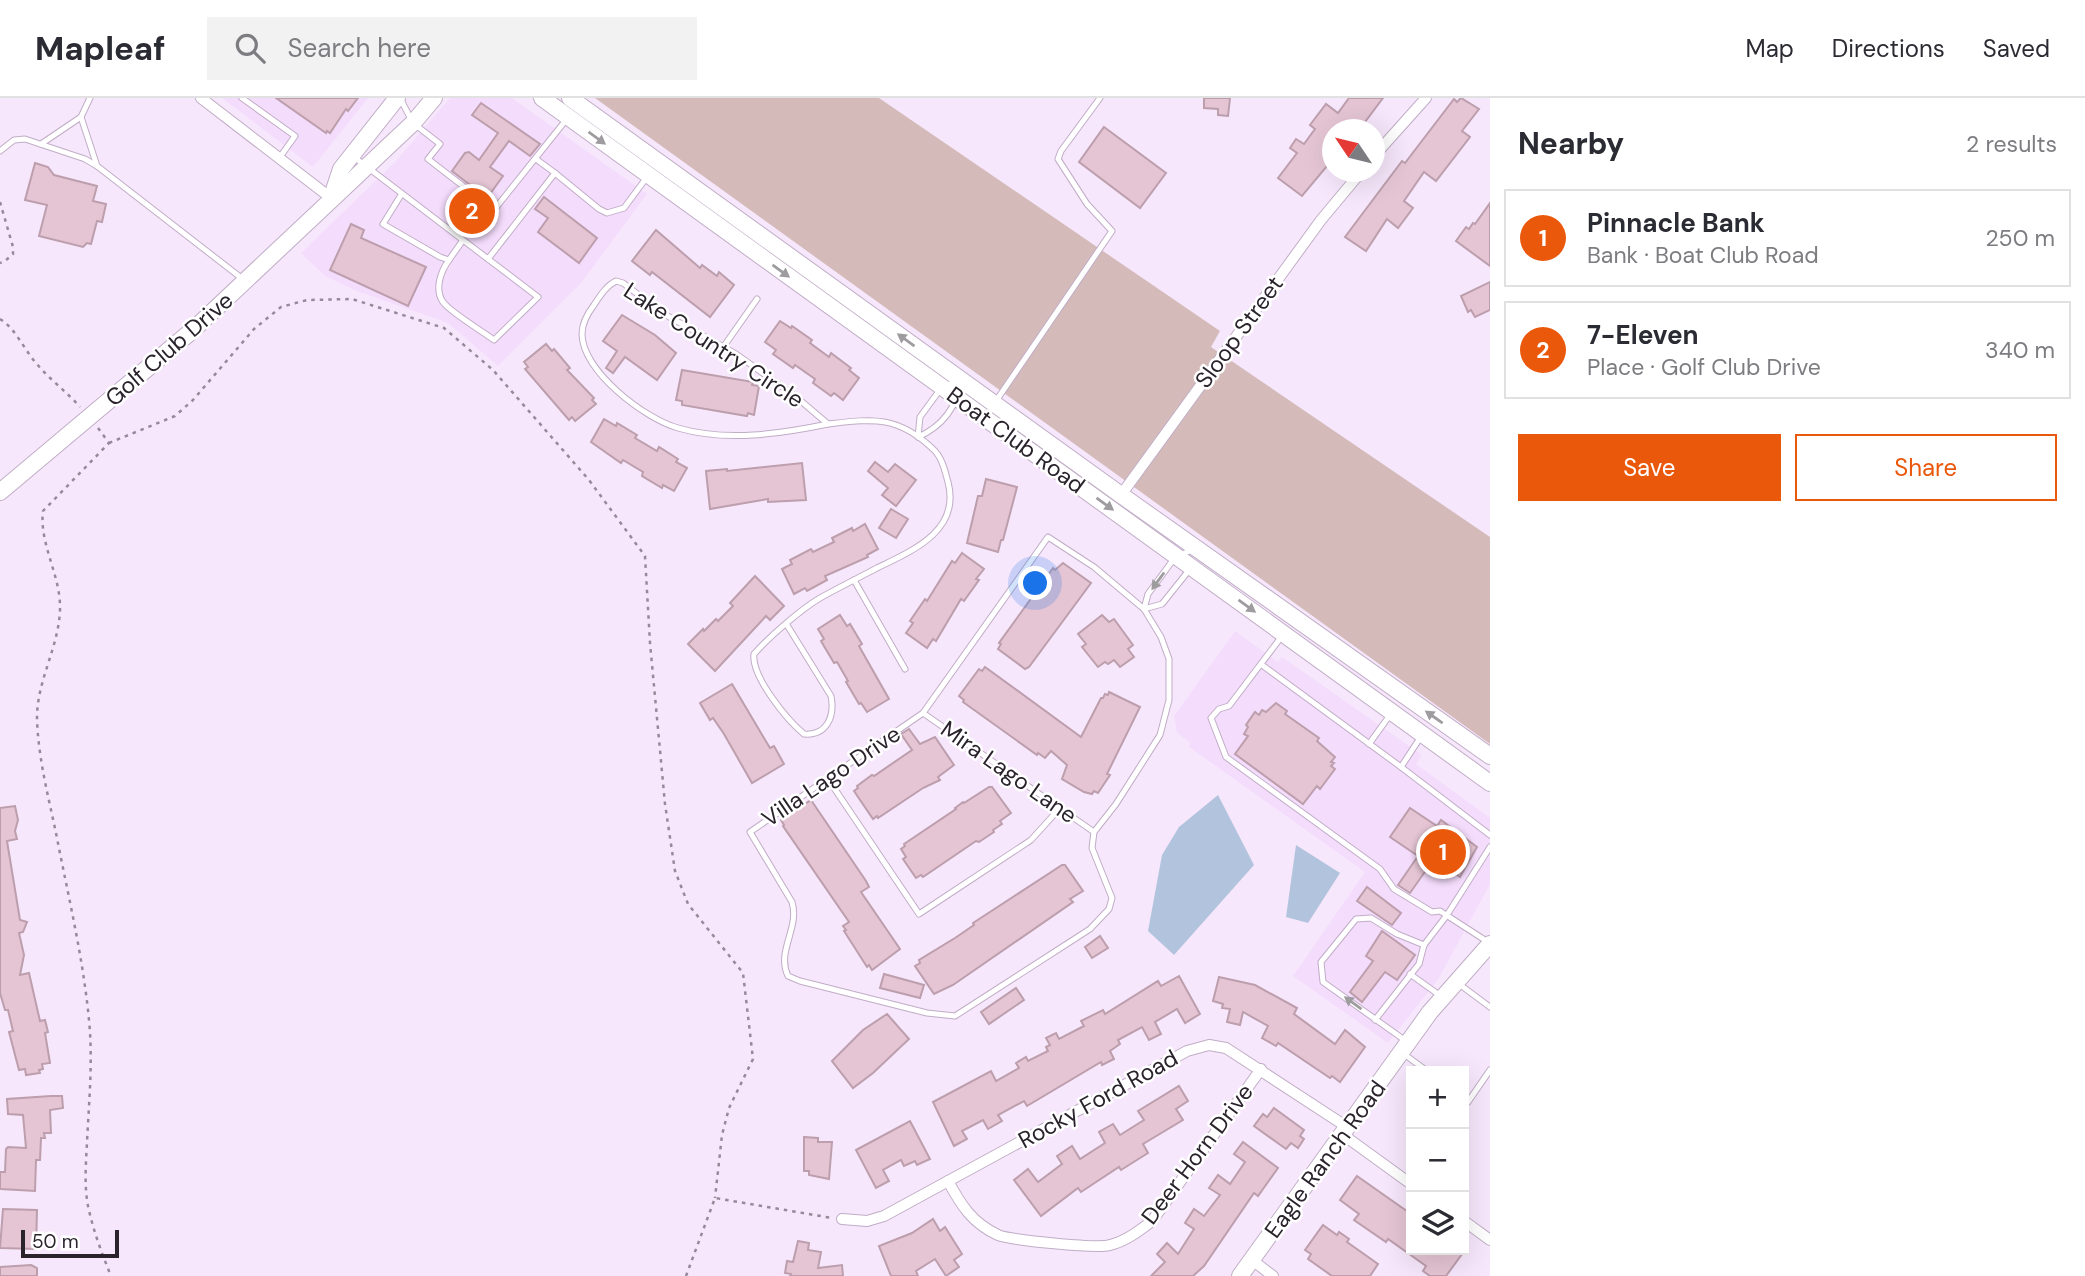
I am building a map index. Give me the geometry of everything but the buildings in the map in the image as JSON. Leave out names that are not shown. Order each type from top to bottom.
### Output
[{"type":"main road","name":"Golf Club Drive","points":[[331,198],[341,169],[399,98]]},
{"type":"main road","name":"Golf Club Drive","points":[[0,492],[247,282],[331,198],[413,123],[434,98]]},
{"type":"main road","name":"Boat Club Road","points":[[542,98],[1490,783]]},
{"type":"main road","name":"Boat Club Road","points":[[569,98],[1196,549],[1490,756]]},
{"type":"main road","name":"Eagle Ranch Road","points":[[1240,1276],[1405,1047],[1443,998],[1488,951]]},
{"type":"street","points":[[201,98],[331,198]]},
{"type":"street","points":[[1385,144],[1426,98]]},
{"type":"street","name":"Sloop Street","points":[[1121,495],[1321,219],[1352,182]]},
{"type":"street","name":"Rocky Ford Road","points":[[842,1219],[867,1221],[884,1216],[1187,1051],[1209,1045],[1226,1048],[1262,1069],[1406,1180]]},
{"type":"street","name":"Deer Horn Drive","points":[[948,1181],[964,1211],[998,1235],[1019,1240],[1108,1246],[1132,1236],[1152,1221],[1262,1069]]},
{"type":"street","points":[[1469,1225],[1490,1240]]},
{"type":"street","points":[[1252,1260],[1273,1276]]},
{"type":"lane","points":[[41,144],[81,117],[90,98]]},
{"type":"lane","points":[[242,98],[295,136],[280,157]]},
{"type":"lane","points":[[399,98],[413,123],[440,144],[428,159],[494,211],[568,117]]},
{"type":"lane","points":[[994,404],[1112,231],[1087,204],[1058,159],[1060,151],[1100,98]]},
{"type":"lane","points":[[81,117],[97,166]]},
{"type":"lane","points":[[0,151],[14,140],[25,139],[85,159],[247,282]]},
{"type":"lane","points":[[351,155],[401,195],[463,240],[538,297],[494,340],[443,303],[439,289],[442,270],[463,240]]},
{"type":"lane","points":[[536,159],[607,213],[624,208],[648,175]]},
{"type":"lane","points":[[488,259],[555,173]]},
{"type":"lane","points":[[401,195],[383,224],[449,260]]},
{"type":"lane","name":"Lake Country Circle","points":[[828,424],[774,380],[724,346],[674,320],[619,282],[612,283],[607,288],[586,316],[583,343],[610,384],[644,413],[676,428],[697,433],[740,435],[870,420],[892,422],[918,437]]},
{"type":"lane","points":[[724,346],[757,299]]},
{"type":"lane","points":[[961,380],[958,398],[935,429],[918,437],[920,417],[942,387],[961,380]]},
{"type":"lane","points":[[787,625],[831,696],[830,720],[827,726],[817,733],[804,734],[795,726],[768,692],[754,660],[759,649],[787,625],[819,599],[920,547],[932,536],[948,512],[951,501],[945,470],[934,450],[918,437]]},
{"type":"lane","name":"Villa Lago Drive","points":[[1048,537],[1094,567],[1144,609],[1161,637],[1169,659],[1169,700],[1160,735],[1116,804],[1094,832],[1092,848],[1112,898],[1109,909],[1090,929],[955,1016],[928,1013],[788,976],[783,966],[796,913],[750,832],[923,713],[1048,537]]},
{"type":"lane","points":[[1196,549],[1191,567],[1163,604],[1144,609],[1148,594],[1176,556],[1196,549]]},
{"type":"lane","points":[[854,580],[905,669]]},
{"type":"lane","points":[[1284,634],[1229,706],[1219,709],[1211,718],[1226,757],[1380,869],[1394,889],[1432,912],[1440,911],[1447,915],[1488,951]]},
{"type":"lane","points":[[1262,665],[1490,835]]},
{"type":"lane","points":[[1369,744],[1392,712]]},
{"type":"lane","name":"Mira Lago Lane","points":[[923,713],[1094,832]]},
{"type":"lane","points":[[1401,767],[1422,735]]},
{"type":"lane","points":[[828,779],[919,914],[1031,840],[1060,808]]},
{"type":"lane","points":[[1375,1020],[1419,964],[1424,945],[1447,915],[1490,847]]},
{"type":"lane","points":[[1422,1066],[1375,1020],[1323,982],[1321,962],[1356,919],[1371,918],[1396,934],[1424,945]]},
{"type":"lane","points":[[1410,974],[1443,998]]},
{"type":"lane","points":[[1457,982],[1490,1007]]},
{"type":"lane","points":[[1469,1101],[1490,1070]]},
{"type":"path","points":[[0,202],[13,254],[0,262]]},
{"type":"path","points":[[111,1276],[88,1205],[86,1161],[92,1064],[87,997],[74,914],[62,872],[42,767],[37,720],[38,696],[59,622],[60,607],[42,524],[43,511],[109,443],[175,416],[193,400],[254,329],[281,307],[307,300],[352,299],[444,328],[494,370],[589,480],[645,556],[663,777],[676,871],[688,904],[743,973],[753,1059],[729,1108],[722,1135],[715,1198],[686,1276]]},
{"type":"path","points":[[0,318],[8,324],[38,366],[66,390],[109,443]]},
{"type":"path","points":[[715,1198],[842,1219]]},
{"type":"shaded area","points":[[222,98],[368,98],[313,167]]},
{"type":"shaded area","points":[[450,98],[512,98],[647,194],[581,283],[498,366],[448,323],[357,291],[325,276],[301,253],[395,162]]},
{"type":"shaded area","points":[[595,98],[879,98],[1220,331],[1211,347],[1490,537],[1490,744]]},
{"type":"shaded area","points":[[1235,631],[1278,662],[1282,657],[1422,755],[1416,764],[1490,818],[1490,884],[1439,978],[1388,1043],[1293,976],[1365,872],[1189,747],[1191,743],[1177,733],[1174,716]]},
{"type":"water","points":[[1218,795],[1254,865],[1174,955],[1148,931],[1162,855],[1179,827]]},
{"type":"water","points":[[1296,845],[1340,873],[1308,923],[1286,917]]},
{"type":"place","name":"7-Eleven","points":[[472,211]]},
{"type":"place","name":"Pinnacle Bank","points":[[1443,852]]}]
